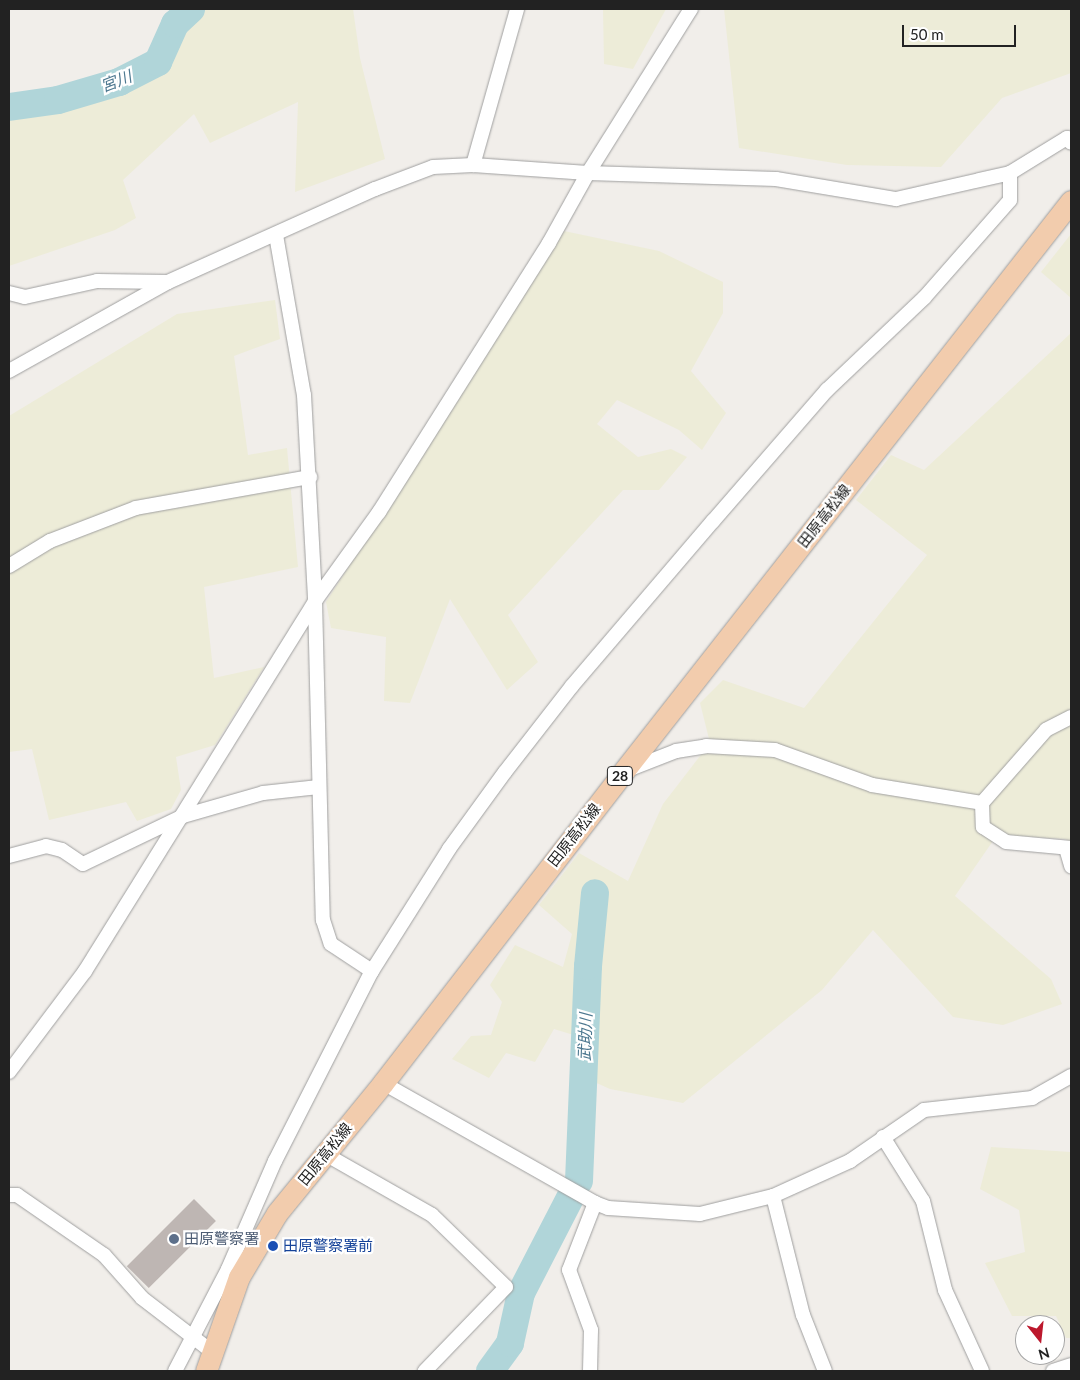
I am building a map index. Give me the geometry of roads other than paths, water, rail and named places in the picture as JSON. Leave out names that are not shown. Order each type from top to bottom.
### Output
[{"type":"main road","name":"田原高松線","points":[[208,1361],[233,1273],[277,1213],[383,1083],[623,772],[1071,201]]},
{"type":"street","points":[[472,165],[517,9]]},
{"type":"street","points":[[9,1072],[85,971],[315,601],[379,512],[549,243],[588,173],[691,9]]},
{"type":"street","points":[[9,371],[168,282],[375,189],[433,167],[472,165],[588,173],[776,180],[896,199],[1010,173],[1070,136]]},
{"type":"street","points":[[175,1371],[191,1338],[233,1273],[276,1161],[372,971],[449,849],[505,772],[572,686],[827,390],[924,298],[1010,200],[1010,173]]},
{"type":"street","points":[[276,235],[304,395],[310,477],[323,920],[331,944],[372,971]]},
{"type":"street","points":[[9,293],[25,297],[96,281],[168,282]]},
{"type":"street","points":[[9,566],[50,541],[136,508],[310,477]]},
{"type":"street","points":[[1071,717],[1046,730],[982,803],[983,827],[1006,842],[1069,848],[1071,866]]},
{"type":"street","points":[[623,772],[676,751],[706,746],[775,750],[872,785],[982,803]]},
{"type":"street","points":[[9,856],[46,846],[62,850],[83,864],[183,816],[263,793],[319,787]]},
{"type":"street","points":[[383,1083],[594,1203],[608,1208],[700,1214],[773,1196],[850,1161],[924,1110],[1032,1098],[1071,1076]]},
{"type":"street","points":[[883,1137],[923,1201],[945,1290],[982,1371]]},
{"type":"street","points":[[325,1154],[432,1215],[506,1287],[425,1371]]},
{"type":"street","points":[[9,1195],[18,1195],[104,1255],[142,1298],[191,1338],[208,1361]]},
{"type":"street","points":[[773,1196],[803,1315],[825,1371]]},
{"type":"street","points":[[590,1371],[591,1330],[568,1270],[594,1203]]},
{"type":"street","points":[[1053,1371],[1071,1365]]},
{"type":"waterway","name":"宮川","points":[[9,107],[58,100],[119,82],[158,62],[175,24],[191,9]]},
{"type":"waterway","name":"武助川","points":[[579,1181],[588,966],[595,893]]},
{"type":"waterway","name":"武助川","points":[[490,1371],[510,1343],[521,1293],[570,1198]]},
{"type":"place","name":"田原警察署","points":[[174,1239]]},
{"type":"place","name":"田原警察署前","points":[[273,1246]]}]
